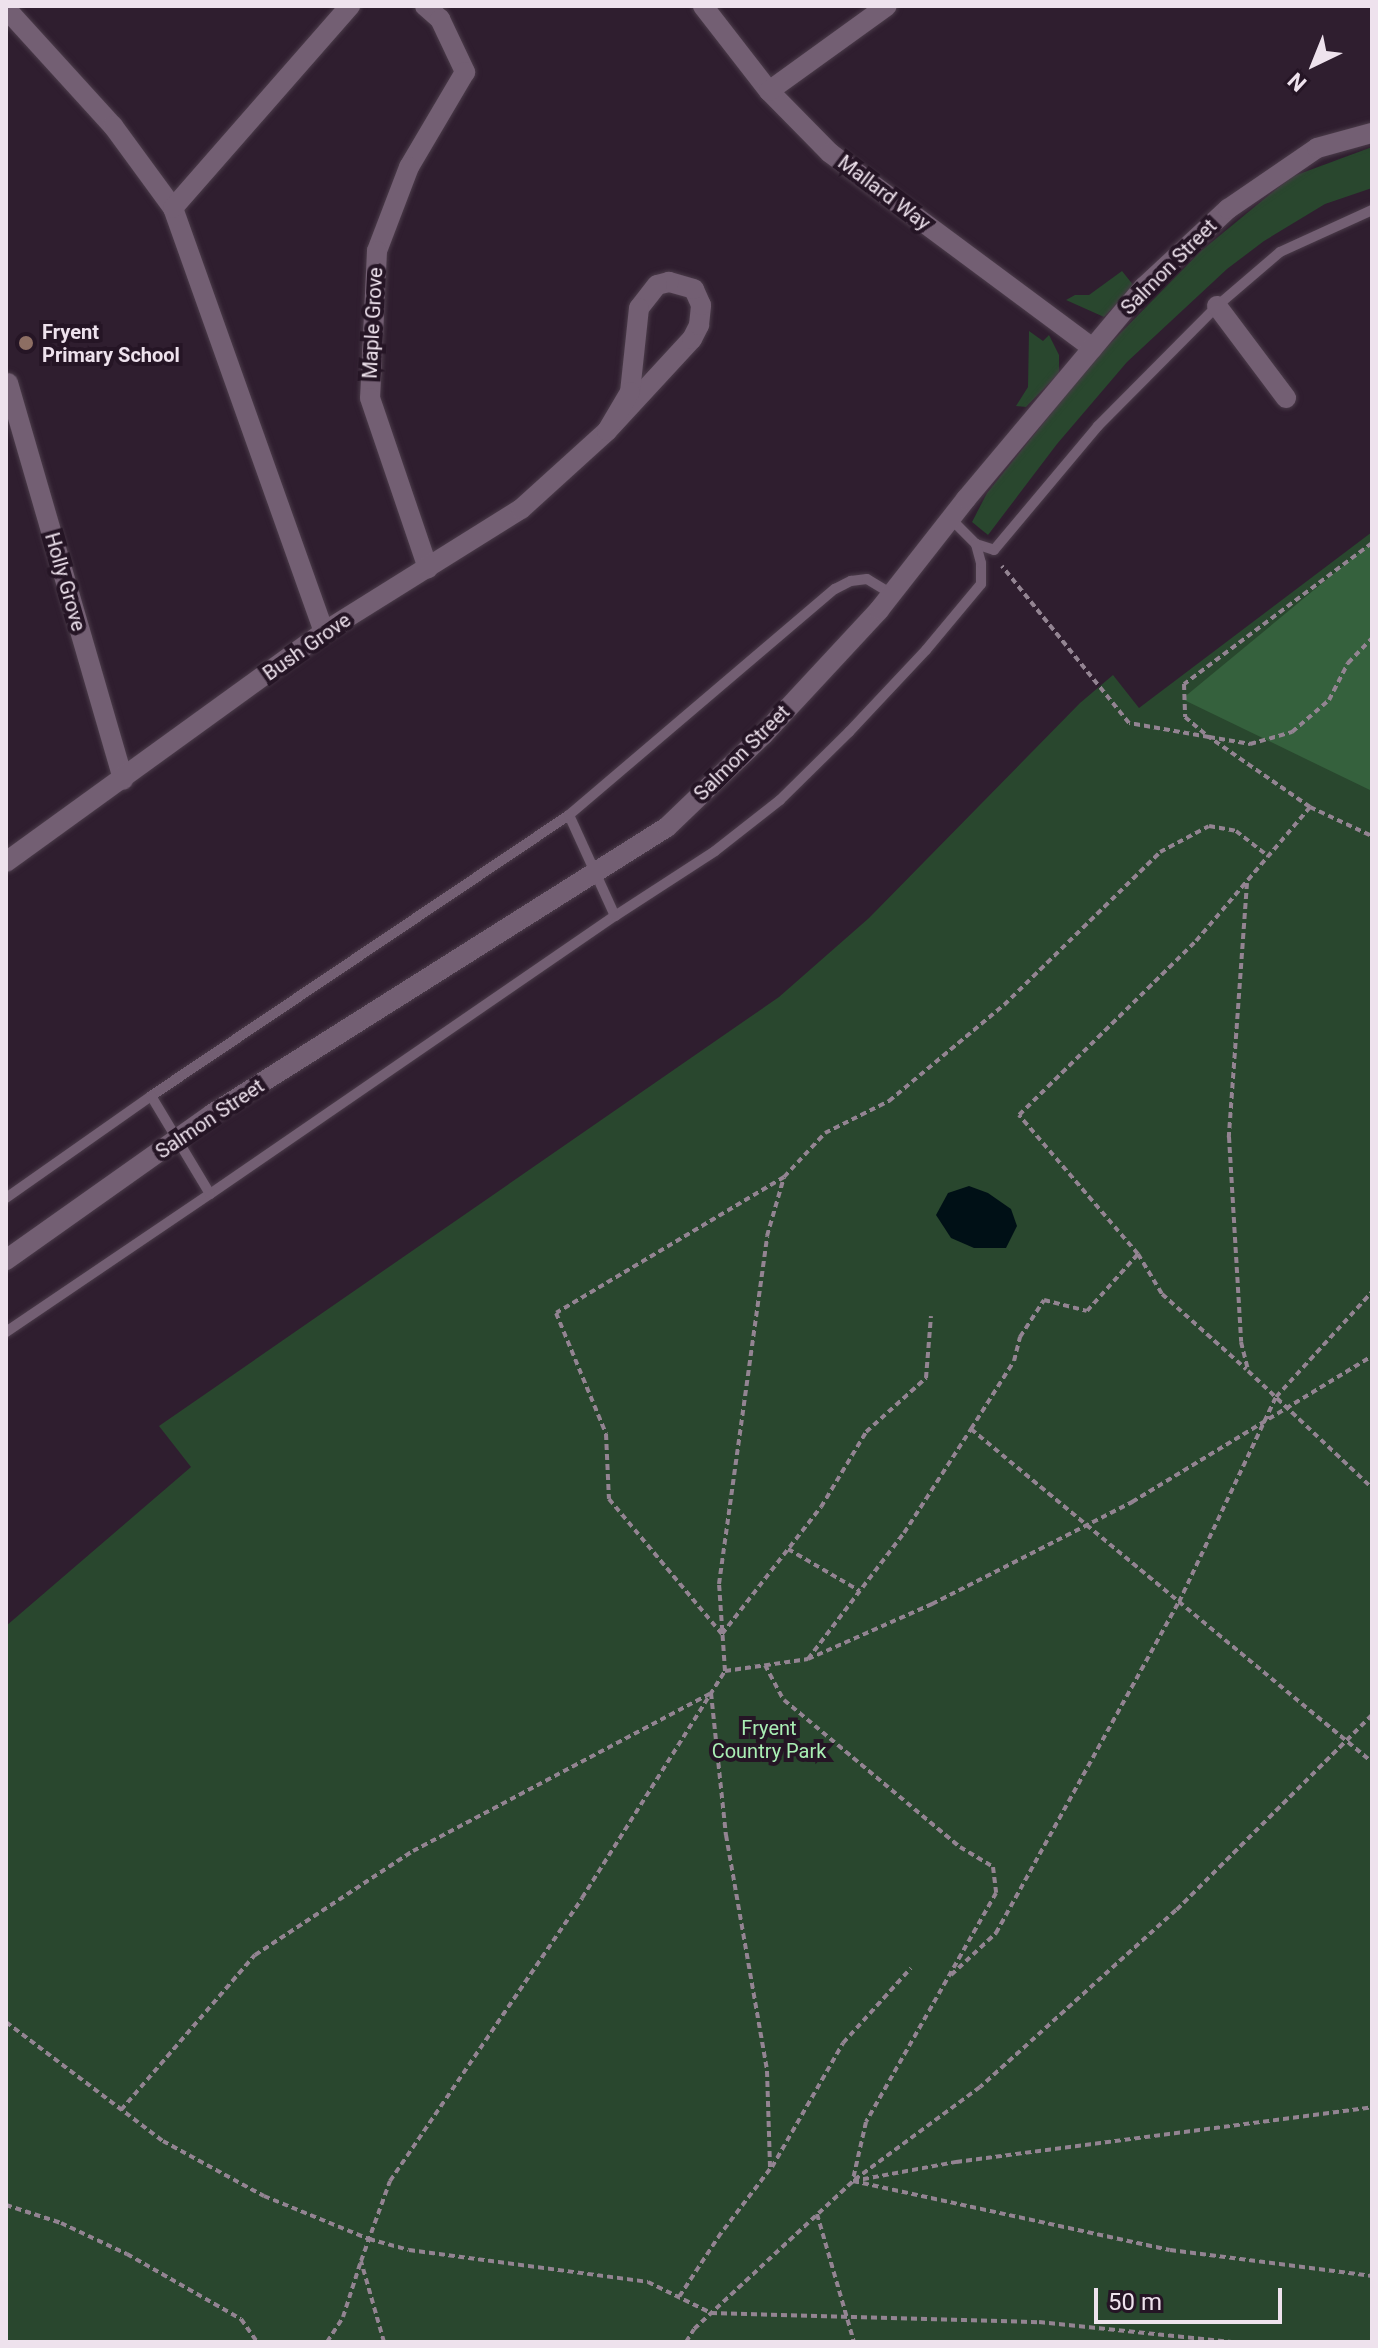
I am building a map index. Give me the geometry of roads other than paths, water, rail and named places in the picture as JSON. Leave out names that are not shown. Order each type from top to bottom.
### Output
[{"type":"street","points":[[173,208],[350,6]]},
{"type":"street","name":"Maple Grove","points":[[425,6],[440,19],[465,72],[409,167],[377,251],[370,398],[428,568]]},
{"type":"street","name":"Mallard Way","points":[[703,6],[769,91],[830,153],[1093,348]]},
{"type":"street","points":[[769,91],[887,6]]},
{"type":"street","points":[[11,13],[113,126],[173,208],[324,632]]},
{"type":"street","name":"Salmon Street","points":[[6,1260],[212,1114],[667,827],[763,735],[892,594],[950,518],[1144,287],[1228,209],[1317,148],[1372,133]]},
{"type":"street","name":"Bush Grove","points":[[6,862],[324,632],[521,509],[607,431],[692,339],[699,325],[701,305],[694,289],[669,282],[657,285],[639,308],[630,392],[607,431]]},
{"type":"street","points":[[1217,306],[1286,398]]},
{"type":"street","name":"Holly Grove","points":[[8,383],[123,780]]},
{"type":"lane","points":[[950,518],[976,544],[994,550],[1098,426],[1217,306],[1280,252],[1372,210]]},
{"type":"lane","points":[[6,1332],[715,851],[780,800],[926,650],[981,584],[981,563],[976,544]]},
{"type":"lane","points":[[6,1198],[151,1096],[569,815],[835,589],[851,581],[867,579],[892,594]]},
{"type":"lane","points":[[569,815],[615,916]]},
{"type":"lane","points":[[151,1096],[210,1194]]},
{"type":"place","name":"Fryent Primary School","points":[[26,343]]},
{"type":"park label","name":"Fryent Country Park","points":[[769,1740]]}]
